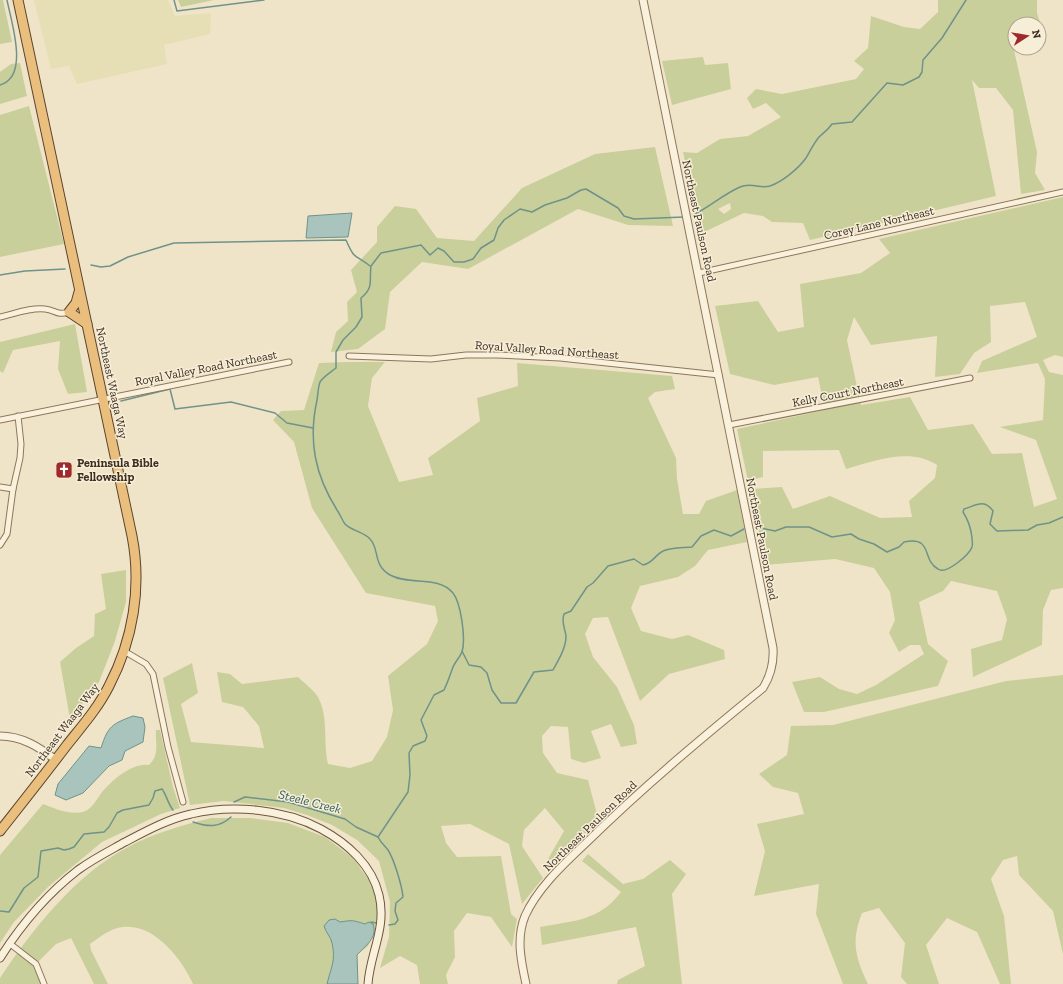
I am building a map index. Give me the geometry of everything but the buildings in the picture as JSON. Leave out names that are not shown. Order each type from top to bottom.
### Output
[{"type":"highway","name":"Northeast Waaga Way","points":[[0,831],[103,697],[124,651],[131,627],[134,606],[136,562],[80,289],[18,0]]},
{"type":"highway","points":[[80,289],[76,303],[69,312],[87,324]]},
{"type":"street","name":"Northeast Paulson Road","points":[[526,984],[520,951],[520,933],[525,916],[541,890],[614,815],[665,769],[763,688],[773,664],[773,648],[643,0]]},
{"type":"street","name":"Corey Lane Northeast","points":[[698,273],[1063,192]]},
{"type":"street","points":[[0,317],[45,308],[58,314],[69,312]]},
{"type":"street","name":"Royal Valley Road Northeast","points":[[350,356],[431,359],[466,355],[497,355],[560,358],[719,375]]},
{"type":"street","name":"Royal Valley Road Northeast","points":[[0,420],[289,362]]},
{"type":"street","name":"Kelly Court Northeast","points":[[729,425],[970,378]]},
{"type":"street","points":[[0,545],[7,534],[13,489],[20,458],[21,444],[18,416]]},
{"type":"street","points":[[0,487],[13,489]]},
{"type":"street","points":[[124,651],[146,664],[153,674],[168,747],[183,802]]},
{"type":"street","points":[[0,736],[13,737],[30,743],[56,760]]},
{"type":"street","points":[[0,958],[9,943],[30,917],[55,890],[82,867],[112,849],[158,826],[192,813],[221,810],[253,810],[285,816],[316,827],[333,836],[351,850],[368,869],[379,895],[382,915],[380,934],[370,969],[368,984]]},
{"type":"street","points":[[9,943],[36,964],[44,984]]},
{"type":"shaded area","points":[[34,0],[168,0],[175,16],[211,13],[210,34],[164,45],[167,64],[77,84],[69,66],[51,69]]},
{"type":"green space","points":[[0,0],[3,0],[12,42],[0,44]]},
{"type":"green space","points":[[178,0],[214,0],[181,7]]},
{"type":"green space","points":[[938,0],[1037,0],[1038,16],[1007,16],[1007,56],[1015,56],[1037,152],[1035,173],[1045,190],[1021,194],[1013,110],[996,88],[979,88],[972,80],[996,196],[810,240],[803,223],[772,222],[763,216],[744,213],[700,234],[683,152],[697,153],[720,139],[748,136],[781,117],[766,103],[753,109],[747,98],[756,89],[782,94],[856,79],[864,69],[854,61],[868,48],[871,16],[904,27],[920,29],[938,12]],"holes":[[[730,203],[731,209],[724,214],[718,209]]]},
{"type":"green space","points":[[703,57],[705,65],[728,63],[731,89],[672,105],[662,61]]},
{"type":"green space","points":[[20,63],[27,96],[0,104],[0,72],[11,64]]},
{"type":"green space","points":[[29,106],[64,244],[0,257],[0,115]]},
{"type":"green space","points":[[655,147],[673,226],[628,225],[578,209],[468,269],[422,262],[390,292],[385,329],[358,349],[331,352],[336,332],[348,321],[347,302],[357,292],[351,270],[377,242],[377,227],[395,206],[416,209],[437,238],[474,241],[522,188],[595,154]]},
{"type":"green space","points":[[1063,197],[1063,357],[1055,355],[1043,360],[1049,372],[1063,375],[1063,588],[1051,590],[1043,610],[1042,645],[973,677],[971,649],[1002,640],[1007,619],[997,591],[951,581],[943,591],[919,602],[928,644],[948,661],[938,686],[824,712],[804,712],[792,682],[820,677],[839,689],[857,694],[876,685],[924,654],[920,645],[910,645],[899,652],[889,633],[895,620],[890,592],[874,568],[835,559],[765,565],[750,489],[782,487],[793,509],[830,496],[880,518],[912,517],[909,501],[935,478],[937,465],[915,457],[904,456],[880,459],[846,469],[839,450],[763,451],[763,477],[748,481],[737,429],[825,410],[818,377],[774,385],[730,374],[715,306],[758,301],[778,332],[804,327],[800,284],[861,273],[890,253],[879,239]],"holes":[[[1025,302],[1037,337],[982,361],[977,373],[1038,363],[1045,379],[1043,420],[1000,427],[1036,440],[1057,499],[1034,507],[1022,453],[992,454],[973,424],[928,430],[910,397],[861,405],[847,340],[854,317],[871,345],[937,336],[935,377],[960,374],[974,353],[991,342],[990,306]]]},
{"type":"green space","points":[[75,324],[87,392],[68,394],[58,369],[60,341],[13,350],[3,373],[0,371],[0,342]]},
{"type":"green space","points":[[385,362],[372,378],[368,406],[399,482],[433,475],[428,458],[480,421],[477,398],[518,386],[517,363],[672,376],[675,389],[655,392],[648,398],[676,458],[677,479],[683,514],[699,514],[706,501],[737,490],[747,542],[708,550],[695,566],[678,577],[640,586],[631,608],[641,631],[672,639],[688,635],[724,650],[725,659],[669,674],[640,701],[608,617],[593,618],[585,634],[593,657],[617,687],[634,725],[637,744],[621,747],[611,724],[591,731],[601,758],[584,763],[571,759],[568,727],[551,726],[542,736],[543,753],[557,773],[588,780],[599,822],[554,868],[547,861],[564,831],[545,808],[524,830],[522,846],[543,878],[522,904],[509,844],[470,824],[441,826],[446,843],[457,857],[501,856],[511,914],[517,919],[512,947],[491,917],[467,913],[454,931],[455,957],[446,975],[448,984],[420,984],[417,965],[400,956],[380,968],[389,937],[390,902],[379,861],[357,840],[332,825],[284,808],[224,801],[190,805],[163,678],[192,663],[198,693],[181,704],[191,742],[264,748],[259,726],[243,707],[222,702],[217,672],[230,674],[242,684],[298,677],[316,694],[324,713],[328,764],[350,768],[372,761],[387,737],[393,710],[388,676],[427,644],[438,621],[435,606],[366,593],[312,508],[294,442],[273,420],[281,411],[304,410],[319,363]]},
{"type":"green space","points":[[126,570],[126,602],[115,641],[99,682],[70,719],[60,662],[76,648],[94,636],[95,614],[106,609],[101,574]]},
{"type":"green space","points":[[1063,675],[1063,954],[1053,911],[1019,875],[1017,856],[1003,860],[991,879],[1004,916],[1011,984],[1000,984],[977,932],[947,918],[926,945],[939,984],[907,984],[901,977],[905,943],[879,908],[862,913],[856,932],[857,957],[868,984],[843,984],[816,914],[819,884],[754,896],[765,851],[757,824],[804,814],[798,793],[773,787],[759,774],[787,755],[791,726],[833,725],[1006,681]]},
{"type":"green space","points":[[156,730],[160,730],[173,787],[180,808],[161,814],[102,842],[48,887],[14,922],[0,943],[0,855],[43,804],[58,810],[73,813],[86,811],[96,801],[106,787],[117,777],[136,766],[149,765],[156,753]]},
{"type":"green space","points":[[211,818],[250,818],[288,823],[325,837],[353,858],[374,887],[378,903],[374,933],[368,946],[357,955],[358,984],[193,984],[182,964],[166,945],[145,931],[134,927],[123,927],[110,931],[90,944],[91,950],[108,984],[94,984],[71,938],[56,944],[38,962],[44,984],[0,984],[0,978],[26,941],[56,905],[90,873],[109,859],[138,842],[169,830]]},
{"type":"green space","points":[[588,854],[623,884],[643,879],[670,860],[686,874],[672,894],[682,984],[617,984],[618,980],[645,966],[636,927],[542,945],[540,927],[574,921],[595,914],[613,902],[621,892],[582,861]]},
{"type":"water","points":[[352,213],[348,237],[306,238],[308,216]]},
{"type":"water","points":[[133,716],[143,718],[145,727],[143,742],[125,751],[122,760],[109,766],[83,793],[66,800],[55,795],[58,784],[89,746],[101,748],[106,735],[115,724]]},
{"type":"water","points":[[335,919],[340,922],[352,921],[365,924],[369,922],[373,924],[374,933],[372,938],[357,955],[358,984],[327,984],[332,964],[333,949],[324,926],[329,920]]},
{"type":"waterway","points":[[0,85],[9,80],[14,71],[16,60],[16,47],[7,0]]},
{"type":"waterway","points":[[174,0],[177,11],[264,0]]},
{"type":"waterway","points":[[693,215],[740,187],[748,185],[766,187],[790,175],[803,162],[817,139],[832,124],[852,122],[887,83],[903,85],[919,77],[922,72],[923,60],[942,38],[966,0]]},
{"type":"waterway","points":[[378,837],[408,792],[410,775],[409,753],[413,746],[425,741],[427,736],[421,720],[434,695],[444,690],[454,665],[462,652],[463,630],[456,598],[447,588],[432,582],[398,578],[384,571],[378,561],[375,547],[370,539],[350,528],[344,522],[323,484],[315,457],[313,430],[319,384],[323,378],[336,368],[336,352],[343,340],[356,327],[362,317],[361,298],[368,291],[371,266],[381,253],[421,245],[430,255],[438,248],[444,251],[454,262],[464,262],[473,259],[481,248],[494,240],[498,228],[504,220],[520,209],[532,212],[545,205],[567,198],[581,190],[586,189],[618,208],[624,216],[634,219],[684,217]]},
{"type":"waterway","points":[[91,265],[101,267],[110,266],[128,257],[174,243],[346,240],[354,254],[370,266]]},
{"type":"waterway","points":[[0,275],[25,271],[65,269]]},
{"type":"waterway","points":[[121,401],[170,389],[175,409],[231,402],[275,413],[287,423],[313,428]]},
{"type":"waterway","points":[[756,527],[775,531],[786,527],[809,527],[832,537],[851,534],[859,539],[874,544],[887,552],[899,547],[904,542],[920,542],[926,550],[933,565],[942,570],[957,563],[967,555],[972,547],[971,531],[963,512],[964,509],[979,504],[990,507],[993,511],[990,524],[997,531],[1028,530],[1037,525],[1049,523],[1063,517]]},
{"type":"waterway","points":[[462,651],[469,665],[481,667],[487,673],[492,690],[501,703],[516,703],[534,672],[553,670],[562,653],[566,640],[563,623],[564,614],[571,611],[587,587],[593,583],[608,566],[634,559],[643,565],[649,563],[663,551],[674,548],[692,547],[701,536],[714,530],[731,536],[744,529]]},
{"type":"waterway","name":"Steele Creek","points":[[0,911],[9,912],[24,888],[38,877],[41,851],[58,848],[64,850],[69,849],[74,847],[84,834],[104,832],[109,827],[117,813],[123,810],[149,805],[155,791],[162,789],[173,810]]},
{"type":"waterway","name":"Steele Creek","points":[[234,802],[245,797],[288,802],[345,819],[356,827],[378,837]]},
{"type":"waterway","name":"Steele Creek","points":[[193,822],[213,826],[227,821],[231,817]]},
{"type":"waterway","points":[[378,837],[388,850],[393,860],[403,897],[396,903],[395,911],[398,920],[395,924],[389,925]]},
{"type":"waterway","points":[[371,922],[376,923]]},
{"type":"place","name":"Peninsula Bible Fellowship","points":[[64,470]]}]
